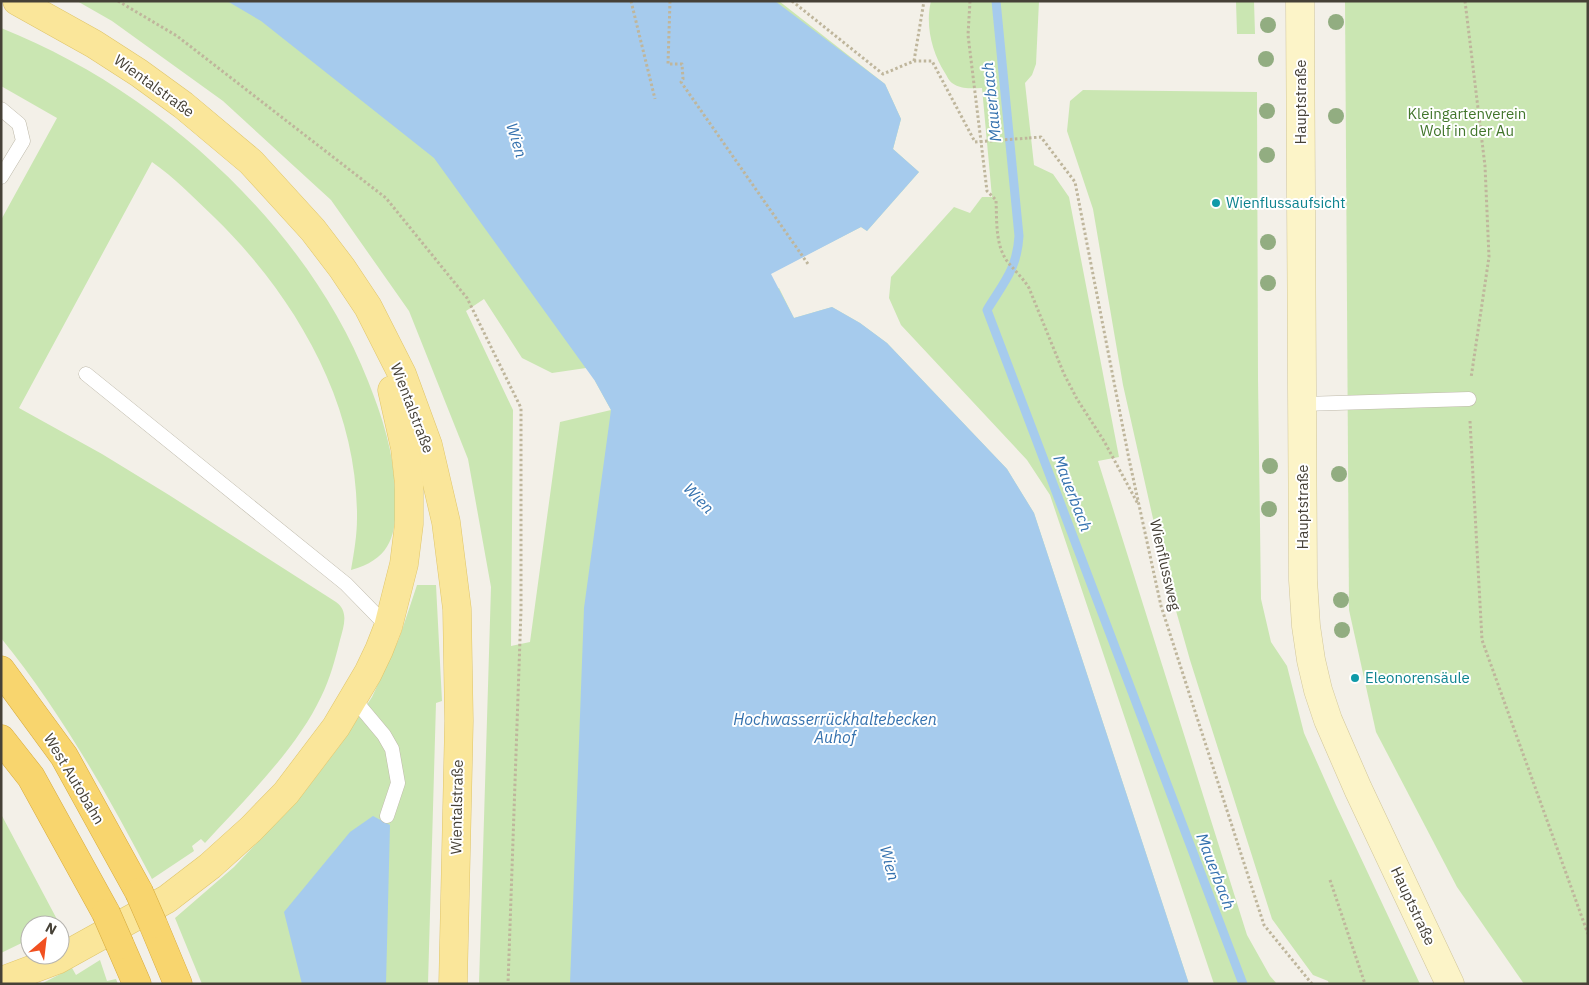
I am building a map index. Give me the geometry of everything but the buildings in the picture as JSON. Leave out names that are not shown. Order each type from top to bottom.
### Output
[{"type":"highway","name":"West Autobahn","points":[[1,670],[64,756],[139,892],[178,984]]},
{"type":"highway","points":[[1,739],[30,777],[106,913],[137,984]]},
{"type":"main road","name":"Wientalstraße","points":[[17,1],[94,44],[139,73],[183,105],[244,156],[314,230],[342,268],[368,307],[402,374],[428,445],[446,522],[456,609],[459,721],[453,984]]},
{"type":"main road","name":"Hauptstraße","points":[[1300,1],[1304,598],[1311,660],[1318,690],[1340,750],[1450,984]]},
{"type":"main road","points":[[1,981],[57,960],[167,899],[210,866],[251,829],[286,793],[327,740],[368,673],[388,627],[404,564],[409,524],[409,484],[405,448],[388,374],[368,307]]},
{"type":"lane","points":[[1,109],[19,124],[23,141],[1,177]]},
{"type":"lane","points":[[86,374],[346,584],[388,627]]},
{"type":"lane","points":[[1302,404],[1469,399]]},
{"type":"lane","points":[[353,698],[384,735],[392,749],[398,782],[387,816]]},
{"type":"path","points":[[631,1],[655,99]]},
{"type":"path","points":[[670,1],[668,64],[682,64],[683,79],[681,82],[808,264]]},
{"type":"path","points":[[792,1],[883,74],[914,62],[924,1]]},
{"type":"path","points":[[970,1],[967,19],[968,35],[988,191],[996,200],[998,239],[1006,259],[1022,277],[1038,306],[1054,349],[1073,390],[1104,441],[1140,508]]},
{"type":"path","points":[[1465,1],[1485,166],[1489,257],[1469,399],[1482,640],[1588,934]]},
{"type":"path","name":"Wienflussweg","points":[[914,62],[932,61],[975,142],[1041,137],[1075,182],[1129,459],[1161,606],[1264,925],[1312,984]]},
{"type":"path","points":[[1330,880],[1365,984]]},
{"type":"green space","name":"Hochwasserrückhaltebecken Auhof","points":[[77,1],[779,1],[885,84],[901,119],[893,149],[919,172],[867,231],[861,227],[586,368],[552,373],[522,358],[484,299],[466,311],[513,410],[511,646],[530,642],[560,422],[611,410],[595,381],[779,288],[794,318],[832,307],[860,323],[887,343],[1007,469],[1034,513],[1189,984],[479,984],[491,587],[468,459],[409,311],[331,200],[223,101],[112,21]]},
{"type":"green space","points":[[931,1],[1039,1],[1036,64],[1032,75],[1025,83],[1034,165],[1053,174],[1069,197],[1119,457],[1098,461],[1247,935],[1270,976],[1277,984],[1214,984],[1050,495],[1027,460],[901,325],[889,298],[891,277],[954,207],[970,213],[982,197],[992,197],[982,88],[959,87],[952,83],[940,65],[933,48],[929,29]]},
{"type":"green space","points":[[1236,1],[1254,1],[1255,34],[1237,34]]},
{"type":"green space","name":"Kleingartenverein Wolf in der Au","points":[[1345,1],[1588,1],[1588,984],[1524,984],[1457,887],[1376,732],[1349,610]]},
{"type":"green space","points":[[1,28],[59,54],[115,87],[169,125],[220,169],[266,217],[307,269],[341,324],[373,394],[392,462],[395,490],[394,530],[385,550],[377,558],[366,565],[351,570],[357,524],[354,475],[346,433],[333,392],[316,353],[295,316],[243,248],[184,188],[152,162],[19,408],[102,454],[169,495],[336,602],[343,610],[344,619],[332,669],[321,697],[298,736],[284,755],[205,843],[201,839],[192,846],[194,851],[152,879],[118,816],[64,725],[1,638],[1,220],[57,118],[1,86]]},
{"type":"green space","points":[[1083,90],[1257,92],[1261,599],[1271,642],[1287,666],[1304,733],[1420,984],[1329,984],[1328,981],[1313,975],[1272,919],[1190,660],[1165,572],[1123,385],[1093,209],[1067,131],[1070,101]]},
{"type":"green space","points":[[417,585],[436,585],[442,701],[436,703],[428,984],[202,984],[175,918],[234,867],[303,794],[341,744],[372,697],[399,639]]},
{"type":"green space","points":[[1,814],[55,915],[20,915],[20,944],[1,953]]},
{"type":"green space","points":[[100,960],[107,981],[116,979],[118,984],[41,984],[72,968],[76,975]]},
{"type":"water","name":"Hochwasserrückhaltebecken Auhof","points":[[227,1],[775,1],[885,84],[901,119],[893,149],[919,172],[867,231],[861,227],[771,274],[794,318],[832,307],[860,323],[887,343],[1007,469],[1034,513],[1189,984],[570,984],[584,608],[611,410],[595,381],[434,158],[261,21]]},
{"type":"water","points":[[373,816],[390,825],[386,984],[302,984],[284,912],[350,832]]},
{"type":"waterway","name":"Mauerbach","points":[[996,1],[1019,236],[1016,258],[1004,283],[987,310],[1243,984]]},
{"type":"place","name":"Wienflussaufsicht","points":[[1216,203]]},
{"type":"place","name":"Eleonorensäule","points":[[1355,678]]},
{"type":"water label","name":"Wien","points":[[517,140]]},
{"type":"water label","name":"Wien","points":[[699,498]]},
{"type":"water label","name":"Wien","points":[[890,863]]}]
